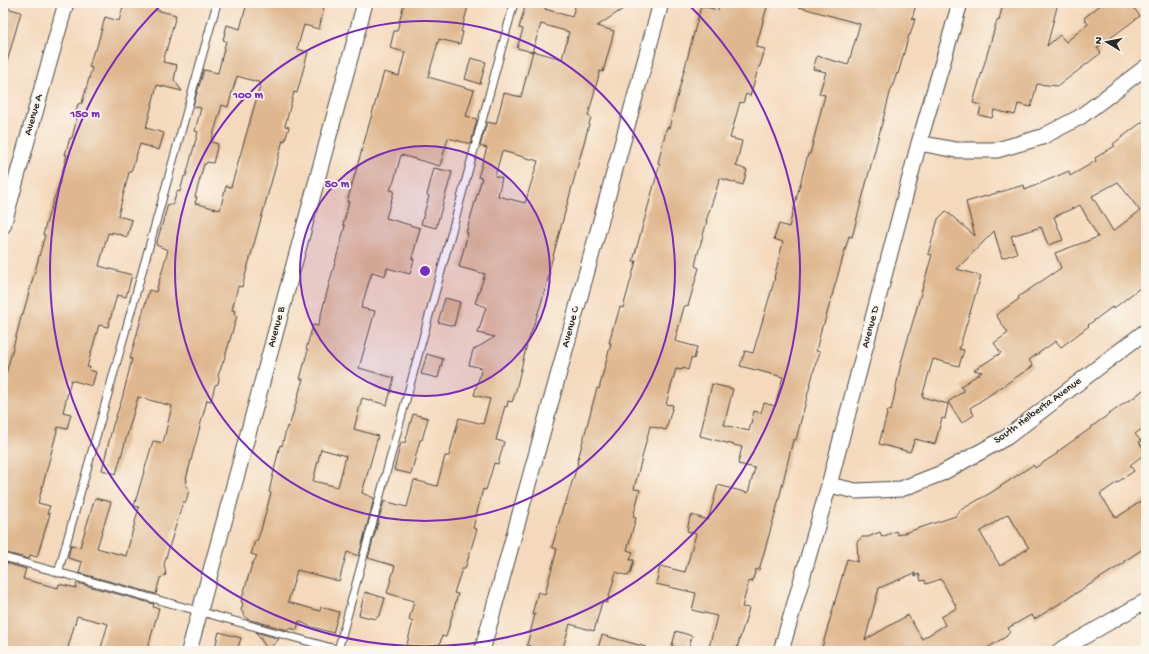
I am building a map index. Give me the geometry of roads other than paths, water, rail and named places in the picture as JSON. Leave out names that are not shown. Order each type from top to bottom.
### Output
[{"type":"street","name":"Avenue A","points":[[3,226],[66,3]]},
{"type":"street","name":"Avenue B","points":[[189,651],[366,3]]},
{"type":"street","name":"Avenue C","points":[[482,651],[661,3]]},
{"type":"street","name":"Avenue D","points":[[782,651],[829,485],[919,143],[960,3]]},
{"type":"street","points":[[919,143],[956,150],[997,150],[1042,137],[1080,117],[1146,67]]},
{"type":"street","name":"South Helberta Avenue","points":[[829,485],[856,490],[901,489],[942,473],[1007,437],[1146,330]]},
{"type":"street","points":[[1059,651],[1146,601]]},
{"type":"lane","points":[[58,573],[217,3]]},
{"type":"lane","points":[[3,557],[340,650],[514,3]]}]
